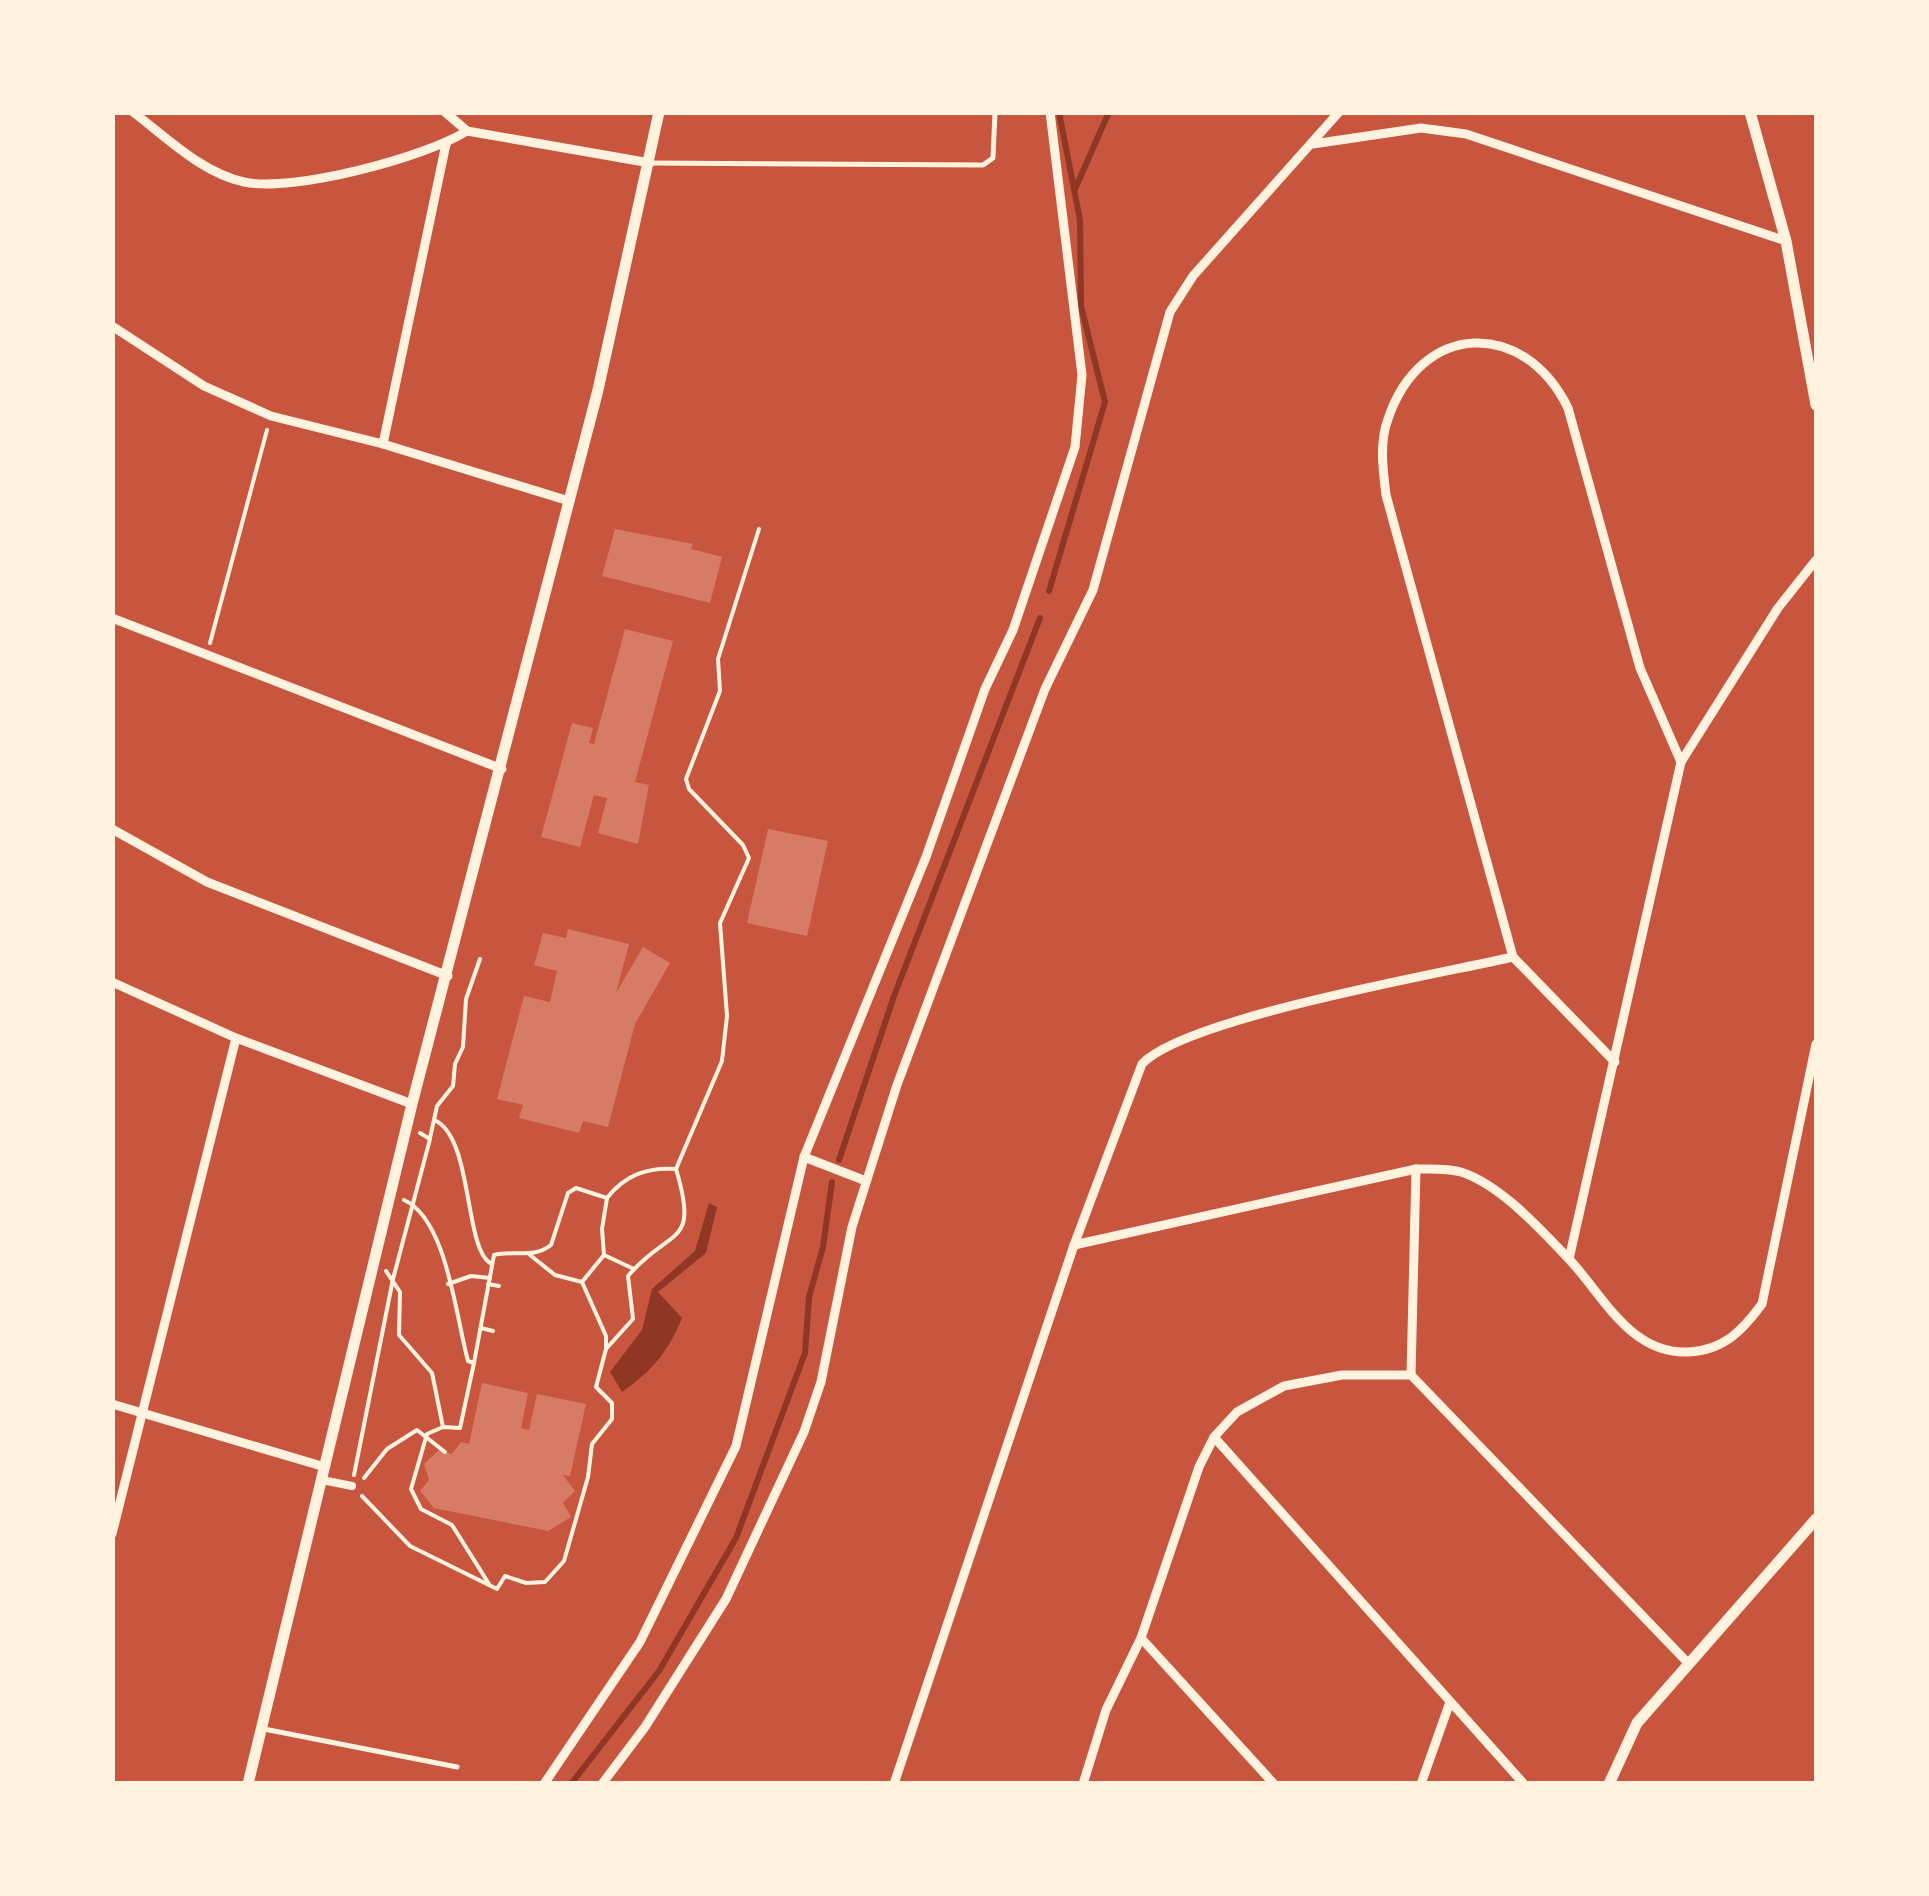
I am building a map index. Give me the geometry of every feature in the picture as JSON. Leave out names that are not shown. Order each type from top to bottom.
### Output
[{"type":"street","points":[[134,112],[196,160],[244,182],[327,178],[446,144],[467,130]]},
{"type":"street","points":[[444,112],[467,130],[650,163]]},
{"type":"street","points":[[248,1784],[412,1104],[502,769],[568,501],[659,112]]},
{"type":"street","points":[[544,1784],[640,1642],[736,1446],[804,1157],[926,857],[985,689],[1013,630],[1075,447],[1082,375],[1050,112]]},
{"type":"street","points":[[602,1784],[656,1710],[726,1600],[804,1432],[821,1382],[866,1181],[897,1084],[1045,689],[1092,590],[1170,312],[1193,276],[1340,112]]},
{"type":"street","points":[[1750,112],[1786,241],[1816,405]]},
{"type":"street","points":[[1313,144],[1421,128],[1466,134],[1786,241]]},
{"type":"street","points":[[382,444],[446,144]]},
{"type":"street","points":[[112,326],[204,386],[271,416],[382,444],[568,501]]},
{"type":"street","points":[[1614,1062],[1513,957],[1386,495],[1382,457],[1386,421],[1402,389],[1427,360],[1458,344],[1490,342],[1529,356],[1554,379],[1568,408],[1640,668],[1681,762]]},
{"type":"street","points":[[1569,1259],[1681,762],[1778,608],[1816,560]]},
{"type":"street","points":[[112,618],[502,769]]},
{"type":"street","points":[[112,828],[208,882],[448,976]]},
{"type":"street","points":[[894,1784],[1074,1245],[1142,1064],[1154,1051],[1233,1022],[1513,957]]},
{"type":"street","points":[[112,982],[236,1038],[412,1104]]},
{"type":"street","points":[[112,1534],[236,1038]]},
{"type":"street","points":[[1074,1245],[1416,1169],[1461,1172],[1479,1180],[1569,1259],[1615,1317],[1647,1344],[1670,1353],[1721,1346],[1743,1330],[1762,1304],[1816,1044]]},
{"type":"street","points":[[804,1157],[866,1181]]},
{"type":"street","points":[[1411,1376],[1416,1169]]},
{"type":"street","points":[[1084,1784],[1106,1710],[1141,1638],[1199,1468],[1214,1436],[1237,1412],[1284,1386],[1342,1375],[1411,1376],[1688,1663]]},
{"type":"street","points":[[112,1404],[324,1473],[352,1486]]},
{"type":"street","points":[[1214,1436],[1524,1784]]},
{"type":"street","points":[[1609,1784],[1637,1723],[1816,1519]]},
{"type":"street","points":[[1141,1638],[1274,1784]]},
{"type":"street","points":[[1421,1784],[1450,1702]]},
{"type":"lane","points":[[650,163],[983,165],[993,158],[995,112]]},
{"type":"lane","points":[[261,1728],[457,1767]]},
{"type":"path","points":[[207,657],[271,416]]},
{"type":"path","points":[[606,1350],[633,1318],[626,1293],[628,1276],[680,1230],[686,1200],[676,1170],[722,1060],[727,1016],[720,924],[749,858],[743,845],[689,790],[686,778],[720,690],[718,659],[759,529]]},
{"type":"path","points":[[352,1486],[412,1204],[438,1106],[453,1086],[455,1064],[463,1047],[466,999],[480,959]]},
{"type":"path","points":[[434,1120],[442,1123],[452,1138],[478,1225],[477,1244],[483,1258],[492,1264]]},
{"type":"path","points":[[407,1127],[430,1139]]},
{"type":"path","points":[[582,1282],[604,1256],[602,1229],[607,1198],[618,1184],[658,1168],[676,1170]]},
{"type":"path","points":[[530,1255],[552,1245],[568,1192],[576,1188],[607,1198]]},
{"type":"path","points":[[389,1198],[412,1204],[438,1242],[468,1361],[474,1364]]},
{"type":"path","points":[[490,1586],[452,1524],[421,1510],[412,1489],[428,1434],[443,1427],[460,1428],[494,1256],[508,1252],[530,1255],[555,1275],[582,1282]]},
{"type":"path","points":[[604,1256],[634,1269]]},
{"type":"path","points":[[372,1268],[387,1272],[400,1292],[400,1335],[432,1373],[443,1427]]},
{"type":"path","points":[[448,1284],[470,1276],[499,1286]]},
{"type":"path","points":[[352,1486],[410,1546],[496,1589],[504,1576],[526,1583],[545,1582],[564,1561],[588,1477],[592,1444],[612,1419],[612,1403],[596,1387],[606,1336],[582,1282]]},
{"type":"path","points":[[481,1328],[494,1331]]},
{"type":"path","points":[[352,1486],[367,1477],[387,1449],[417,1430],[428,1434],[445,1452]]},
{"type":"shaded area","points":[[709,1203],[717,1207],[706,1253],[658,1292],[682,1318],[677,1330],[658,1360],[622,1392],[610,1372],[642,1330],[652,1289],[695,1251]]},
{"type":"building","points":[[615,529],[693,544],[691,549],[722,557],[710,603],[602,576]]},
{"type":"building","points":[[625,629],[673,641],[635,782],[649,785],[638,844],[598,833],[607,798],[594,795],[580,847],[541,837],[572,723],[593,728],[589,743],[594,744]]},
{"type":"building","points":[[768,829],[828,841],[807,936],[747,923]]},
{"type":"building","points":[[568,929],[629,944],[616,993],[643,947],[670,963],[635,1024],[608,1127],[583,1121],[579,1133],[519,1118],[523,1105],[497,1099],[524,996],[550,1002],[557,971],[534,965],[543,933],[566,938]]},
{"type":"building","points":[[482,1383],[528,1393],[521,1428],[529,1430],[537,1394],[586,1404],[570,1476],[563,1475],[575,1491],[563,1503],[571,1517],[548,1531],[434,1508],[420,1491],[429,1480],[424,1464],[439,1450],[452,1454],[461,1442],[469,1444]]},
{"type":"waterway","points":[[1049,591],[1105,402],[1081,306],[1080,220],[1059,112]]},
{"type":"waterway","points":[[1075,189],[1109,112]]},
{"type":"waterway","points":[[839,1160],[894,996],[1040,618]]},
{"type":"waterway","points":[[571,1784],[659,1671],[736,1538],[805,1353],[809,1297],[823,1247],[832,1182]]}]
